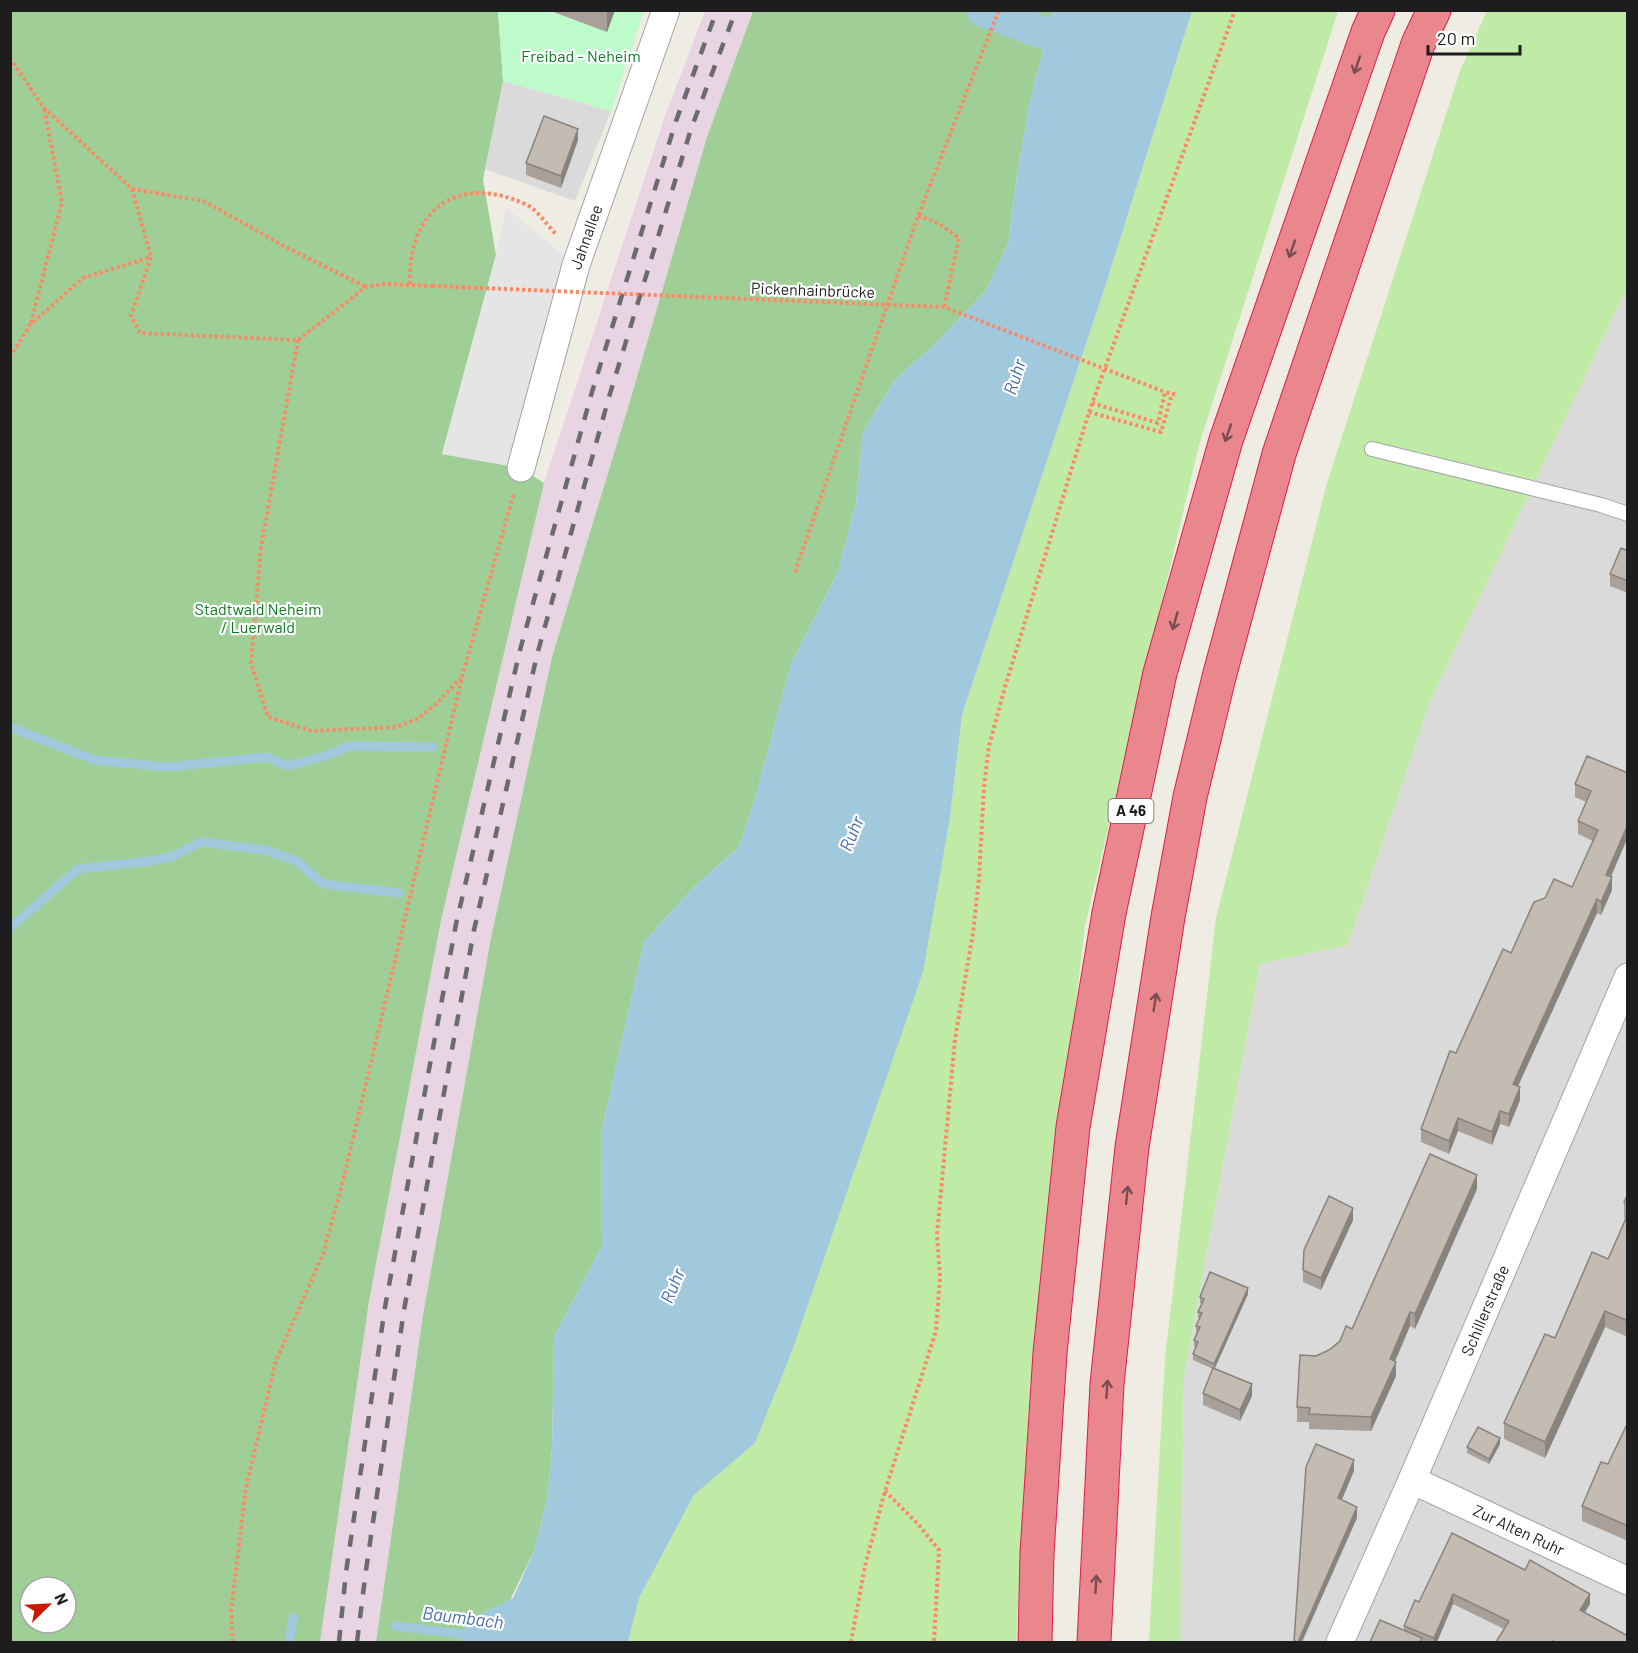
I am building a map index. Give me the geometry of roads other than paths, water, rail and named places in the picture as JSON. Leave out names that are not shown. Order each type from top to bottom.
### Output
[{"type":"highway","name":"A 46","points":[[1035,1642],[1037,1553],[1050,1353],[1072,1139],[1108,913],[1160,673],[1226,440],[1364,43],[1378,10]]},
{"type":"highway","points":[[1094,1642],[1107,1384],[1131,1158],[1168,917],[1190,797],[1219,677],[1279,454],[1418,44],[1434,10]]},
{"type":"street","name":"Jahnallee","points":[[521,468],[576,265],[666,10]]},
{"type":"street","name":"Schillerstraße","points":[[1340,1642],[1628,976]]},
{"type":"street","name":"Zur Alten Ruhr","points":[[1412,1480],[1628,1581]]},
{"type":"lane","points":[[1372,449],[1601,505],[1628,514]]},
{"type":"water","name":"Ruhr","points":[[1053,11],[1192,11],[1105,287],[962,715],[950,817],[923,972],[792,1351],[755,1443],[694,1495],[639,1598],[628,1642],[461,1642],[459,1634],[476,1616],[513,1598],[535,1549],[548,1494],[552,1449],[554,1337],[602,1246],[601,1134],[644,942],[694,887],[739,847],[755,799],[791,664],[838,572],[856,502],[863,432],[894,381],[934,345],[985,292],[1008,244],[1029,105]]},
{"type":"waterway","points":[[982,10],[1047,34]]},
{"type":"waterway","points":[[10,727],[94,760],[167,767],[267,757],[288,766],[322,757],[350,746],[433,747]]},
{"type":"waterway","points":[[10,928],[78,869],[171,857],[201,842],[265,850],[296,861],[323,884],[399,893]]},
{"type":"waterway","name":"Baumbach","points":[[289,1642],[293,1618]]},
{"type":"waterway","name":"Baumbach","points":[[395,1626],[470,1635]]},
{"type":"railway","points":[[339,1642],[346,1572],[385,1307],[456,924],[520,650],[592,392],[676,121],[717,10]]},
{"type":"railway","points":[[357,1642],[404,1310],[474,930],[537,655],[609,397],[691,129],[736,10]]},
{"type":"park label","name":"Freibad - Neheim","points":[[581,56]]},
{"type":"park label","name":"Stadtwald Neheim / Luerwald","points":[[258,618]]}]
